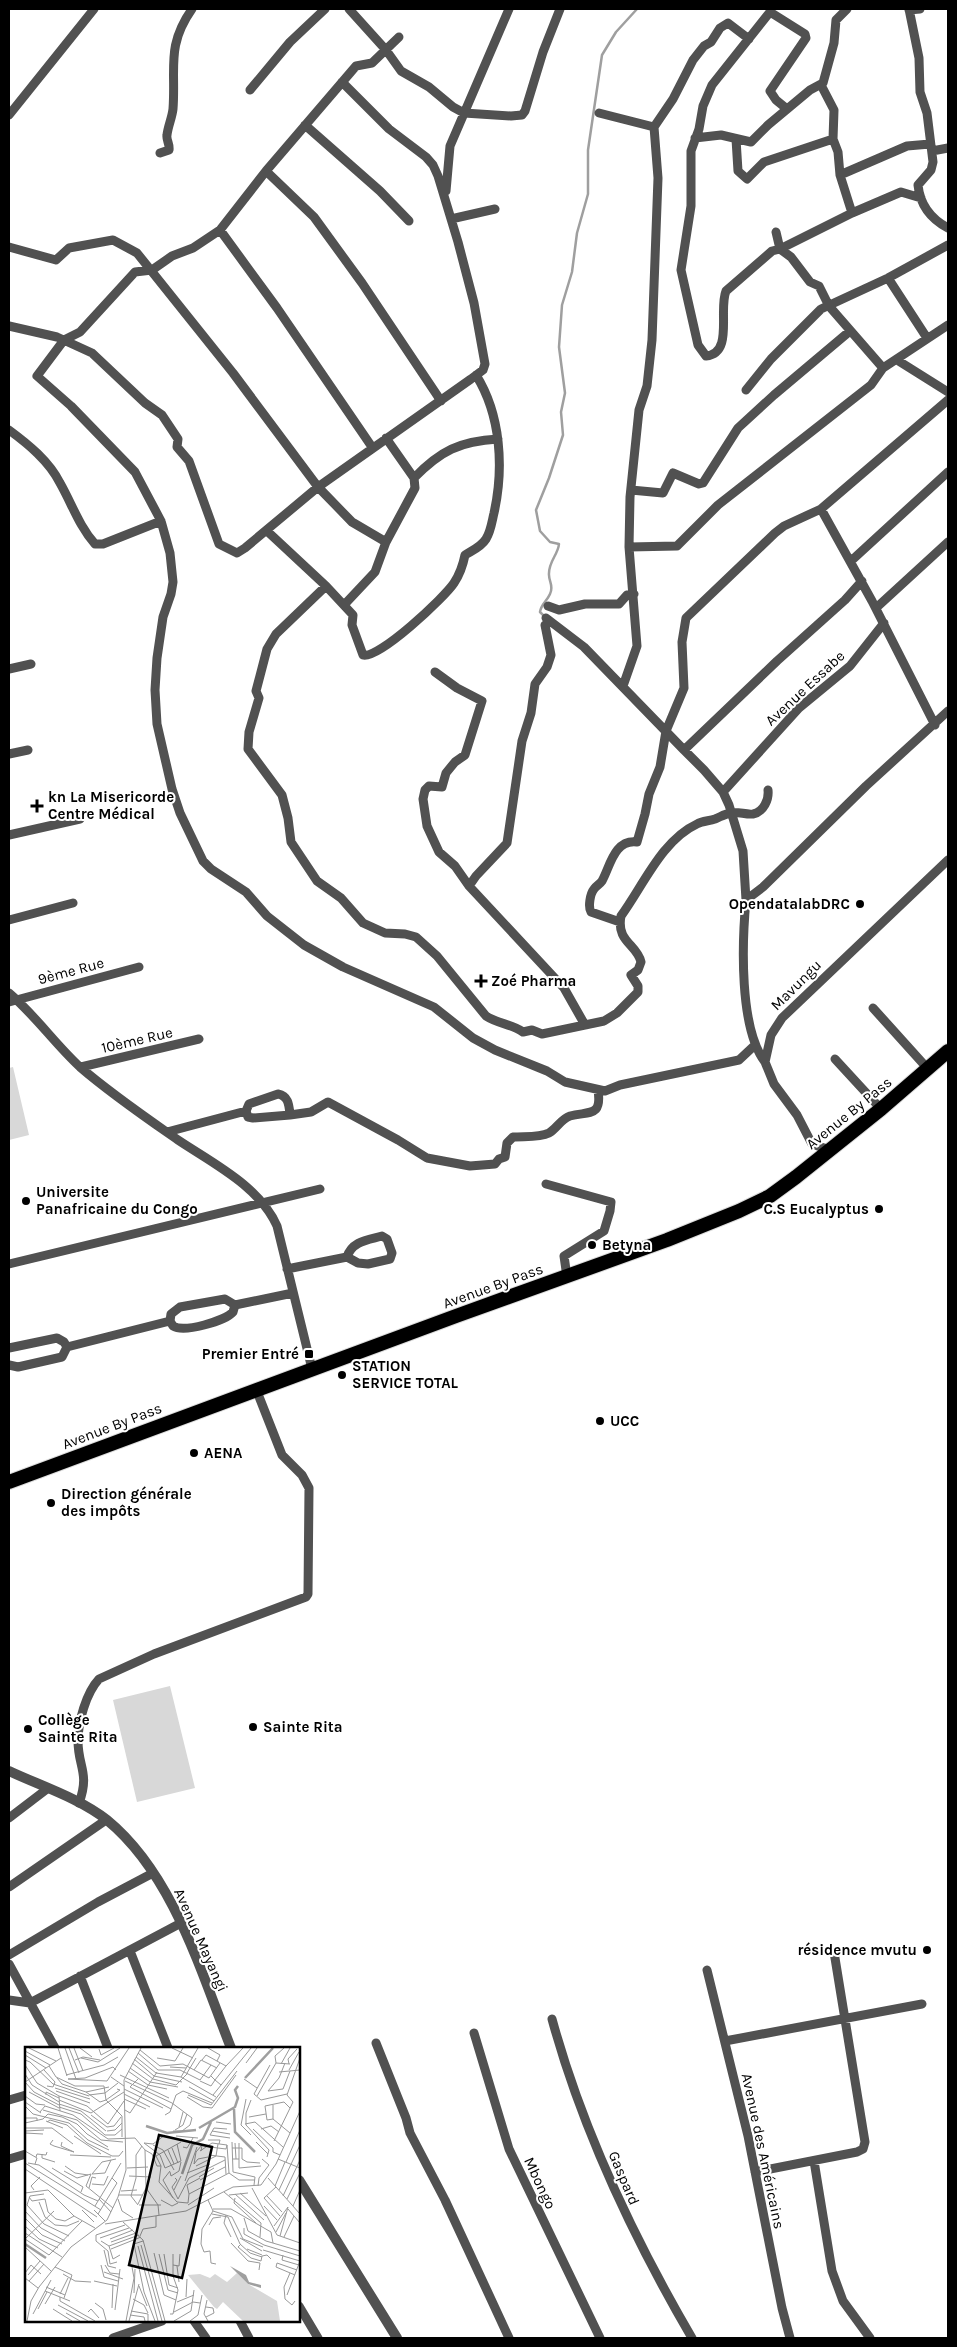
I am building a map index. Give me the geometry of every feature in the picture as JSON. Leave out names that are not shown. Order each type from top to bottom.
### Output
[{"type":"highway","name":"Avenue By Pass","points":[[9,1482],[256,1389],[567,1277],[738,1212],[770,1196],[830,1150],[948,1051]]},
{"type":"street","points":[[9,115],[94,9]]},
{"type":"street","points":[[160,153],[169,150],[170,145],[166,138],[173,109],[172,54],[184,19],[192,9]]},
{"type":"street","points":[[250,90],[290,42],[325,9]]},
{"type":"street","points":[[349,9],[386,50],[401,71],[429,87],[464,113],[511,116],[522,115],[525,111],[542,52],[560,9]]},
{"type":"street","points":[[445,198],[450,146],[509,9]]},
{"type":"street","points":[[695,138],[713,135],[752,142],[810,90],[821,85],[829,66],[836,20],[847,9]]},
{"type":"street","points":[[920,9],[909,9],[920,58],[920,92],[927,113],[933,162],[931,170],[918,185],[921,198],[931,217],[948,228]]},
{"type":"street","points":[[787,109],[777,101],[770,91],[806,38],[805,34],[770,12],[712,85],[703,106],[690,159],[691,206],[681,270],[698,345],[706,356],[715,355],[719,352],[725,321],[724,296],[726,292],[763,257],[852,213],[901,192],[921,198]]},
{"type":"street","points":[[623,686],[637,646],[629,547],[630,474],[639,410],[647,386],[652,340],[658,178],[654,126],[673,99],[693,60],[704,46],[711,42],[715,33],[724,24],[728,23],[749,39]]},
{"type":"street","points":[[399,37],[372,63],[356,66],[266,170],[220,230],[193,248],[172,256],[152,270],[135,272],[80,332],[64,340],[37,376],[71,406],[135,472],[161,521],[170,553],[173,582],[163,617],[155,690],[157,724],[177,805],[203,861],[211,869],[246,892],[267,916],[304,945],[343,967],[434,1007],[473,1038],[495,1050],[547,1071],[565,1082],[605,1091],[620,1085],[739,1060],[755,1045]]},
{"type":"street","points":[[9,326],[64,340],[92,353],[170,424],[178,439],[177,447],[189,461],[220,544],[237,552],[267,531],[318,487],[483,370],[485,364],[474,303],[438,176],[426,157],[390,129],[342,82]]},
{"type":"street","points":[[821,85],[834,110],[833,139],[838,152],[840,174],[852,213]]},
{"type":"street","points":[[599,113],[654,126]]},
{"type":"street","points":[[305,125],[380,191],[409,221]]},
{"type":"street","points":[[736,139],[738,171],[748,179],[764,162],[833,139]]},
{"type":"street","points":[[840,174],[907,146],[948,148]]},
{"type":"street","points":[[266,170],[314,217],[362,283],[441,400]]},
{"type":"street","points":[[451,219],[495,209]]},
{"type":"street","points":[[220,230],[278,308],[372,447]]},
{"type":"street","points":[[776,232],[780,249],[791,257],[810,282],[819,286],[829,306],[883,368]]},
{"type":"street","points":[[9,247],[56,260],[69,248],[113,240],[137,253],[318,487],[352,522],[386,542]]},
{"type":"street","points":[[746,390],[782,346],[810,318],[829,306],[888,278],[948,245]]},
{"type":"street","points":[[888,278],[927,338]]},
{"type":"street","points":[[629,547],[677,546],[740,486],[871,385],[883,368],[897,360],[904,352],[948,325]]},
{"type":"street","points":[[631,490],[663,493],[673,473],[699,484],[703,483],[738,428],[850,331]]},
{"type":"street","points":[[897,360],[948,392]]},
{"type":"street","points":[[267,531],[344,605],[354,618],[352,626],[365,657],[415,624],[454,584],[463,567],[465,555],[480,547],[489,534],[499,490],[498,439],[489,398],[476,375]]},
{"type":"street","points":[[620,922],[589,909],[593,890],[602,882],[617,849],[633,841],[637,842],[649,794],[660,767],[666,731],[684,688],[682,642],[686,618],[784,526],[822,509],[877,459],[948,400]]},
{"type":"street","points":[[9,430],[38,454],[60,481],[79,522],[95,544],[103,544],[161,521]]},
{"type":"street","points":[[344,605],[375,572],[386,542],[415,488],[414,478],[386,438]]},
{"type":"street","points":[[414,478],[432,460],[461,444],[498,439]]},
{"type":"street","points":[[851,561],[948,472]]},
{"type":"street","points":[[822,509],[862,581],[935,724]]},
{"type":"street","points":[[876,608],[948,542]]},
{"type":"street","points":[[684,750],[777,661],[845,600],[862,581]]},
{"type":"street","points":[[326,586],[272,641],[263,661],[256,690],[259,698],[249,732],[248,749],[282,795],[286,805],[288,833],[296,852],[317,881],[341,898],[363,923],[385,933],[405,934],[416,937],[436,956],[486,1016],[496,1023],[523,1032],[532,1030],[542,1034],[604,1021],[617,1013],[639,989],[630,975],[638,970],[641,962],[640,958],[627,944],[620,922],[621,916],[650,870],[676,838],[698,823],[731,812],[753,814],[759,811],[765,806],[768,790]]},
{"type":"street","points":[[548,606],[559,610],[585,604],[620,604],[627,595],[634,594]]},
{"type":"street","points":[[469,886],[507,843],[522,741],[531,714],[534,684],[547,667],[551,655],[546,622],[584,647],[722,792],[731,812],[743,851],[746,900],[744,920],[746,1010],[755,1045],[765,1062],[774,1084],[797,1115],[812,1144],[830,1150]]},
{"type":"street","name":"Avenue Essabe","points":[[722,792],[799,708],[850,666],[884,623]]},
{"type":"street","points":[[9,669],[31,664]]},
{"type":"street","points":[[435,672],[457,688],[482,700],[465,755],[455,762],[446,773],[442,787],[429,786],[425,790],[423,799],[427,826],[433,842],[439,852],[455,866],[469,886],[564,988],[585,1025]]},
{"type":"street","points":[[746,900],[763,887],[866,786],[948,711]]},
{"type":"street","points":[[9,754],[28,750]]},
{"type":"street","points":[[9,835],[80,819]]},
{"type":"street","name":"Mavungu","points":[[765,1062],[771,1035],[782,1018],[948,860]]},
{"type":"street","points":[[9,920],[73,903]]},
{"type":"street","name":"9ème Rue","points":[[13,1001],[139,967]]},
{"type":"street","points":[[9,992],[13,1001],[81,1067],[167,1132],[238,1180],[263,1204],[277,1226],[312,1369]]},
{"type":"street","points":[[873,1008],[928,1069]]},
{"type":"street","name":"10ème Rue","points":[[81,1067],[199,1039]]},
{"type":"street","points":[[836,1060],[881,1109]]},
{"type":"street","points":[[290,1115],[287,1099],[284,1095],[278,1094],[254,1101],[249,1104],[246,1112],[248,1117],[253,1118],[290,1115],[311,1112],[328,1102],[427,1158],[470,1166],[495,1164],[499,1159],[506,1157],[507,1143],[513,1137],[544,1135],[570,1116],[587,1114],[594,1111],[599,1101],[598,1090]]},
{"type":"street","points":[[167,1132],[246,1112]]},
{"type":"street","points":[[546,1184],[611,1202],[604,1231],[564,1256],[567,1277]]},
{"type":"street","points":[[9,1264],[320,1189]]},
{"type":"street","points":[[287,1269],[347,1257],[358,1263],[368,1264],[390,1259],[392,1253],[387,1239],[382,1236],[353,1246],[347,1257]]},
{"type":"street","points":[[235,1305],[234,1312],[223,1319],[182,1329],[173,1326],[170,1321],[171,1314],[180,1307],[225,1299],[235,1305],[293,1293]]},
{"type":"street","points":[[9,1365],[18,1367],[62,1357],[67,1347],[170,1321]]},
{"type":"street","points":[[9,1348],[57,1338],[64,1342],[67,1347]]},
{"type":"street","points":[[79,1803],[85,1784],[78,1740],[92,1686],[99,1679],[138,1661],[306,1597],[308,1594],[309,1488],[302,1475],[282,1454],[256,1389]]},
{"type":"street","name":"Avenue Mayangi","points":[[9,1771],[79,1803],[106,1820],[124,1836],[153,1873],[181,1924],[231,2047]]},
{"type":"street","points":[[9,1818],[47,1789]]},
{"type":"street","points":[[9,1887],[58,1855],[106,1820]]},
{"type":"street","points":[[9,1955],[98,1902],[153,1873]]},
{"type":"street","points":[[9,2000],[30,2002],[181,1924]]},
{"type":"street","points":[[130,1951],[168,2047]]},
{"type":"street","points":[[755,2172],[857,2152],[863,2149],[865,2142],[834,1952]]},
{"type":"street","points":[[9,1964],[54,2047]]},
{"type":"street","name":"Avenue des Américains","points":[[707,1970],[755,2172],[782,2308],[790,2338]]},
{"type":"street","points":[[80,1976],[108,2047]]},
{"type":"street","points":[[725,2042],[922,2004]]},
{"type":"street","name":"Gaspard","points":[[552,2019],[566,2072],[607,2176],[651,2265],[692,2338]]},
{"type":"street","name":"Mbongo","points":[[474,2033],[509,2149],[600,2338]]},
{"type":"street","points":[[376,2042],[406,2118],[410,2133],[445,2200],[509,2338]]},
{"type":"street","points":[[9,2100],[25,2095]]},
{"type":"street","points":[[9,2159],[25,2154]]},
{"type":"street","points":[[814,2161],[832,2271],[843,2301],[870,2338]]},
{"type":"street","points":[[300,2182],[396,2338]]},
{"type":"street","points":[[300,2308],[318,2338]]},
{"type":"street","points":[[113,2338],[158,2322]]},
{"type":"street","points":[[195,2322],[206,2338]]},
{"type":"street","points":[[241,2322],[249,2338]]},
{"type":"shaded area","points":[[13,1067],[29,1135],[9,1140],[9,1068]]},
{"type":"shaded area","points":[[170,1686],[195,1788],[137,1802],[113,1700]]},
{"type":"waterway","points":[[545,617],[540,612],[551,591],[549,570],[559,544],[550,542],[540,531],[536,510],[563,435],[561,412],[565,393],[559,347],[562,305],[572,272],[577,233],[588,194],[588,150],[602,55],[616,32],[637,9]]},
{"type":"place","name":"kn La Misericorde Centre Médical","points":[[37,806]]},
{"type":"place","name":"OpendatalabDRC","points":[[860,904]]},
{"type":"place","name":"Zoé Pharma","points":[[481,981]]},
{"type":"place","name":"Universite Panafricaine du Congo","points":[[26,1201]]},
{"type":"place","name":"C.S Eucalyptus","points":[[879,1209]]},
{"type":"place","name":"Betyna","points":[[592,1245]]},
{"type":"place","name":"Premier Entré","points":[[309,1354]]},
{"type":"place","name":"STATION SERVICE TOTAL","points":[[342,1375]]},
{"type":"place","name":"UCC","points":[[600,1421]]},
{"type":"place","name":"AENA","points":[[194,1453]]},
{"type":"place","name":"Direction générale des impôts","points":[[51,1503]]},
{"type":"place","name":"Sainte Rita","points":[[253,1727]]},
{"type":"place","name":"Collège Sainte Rita","points":[[28,1729]]},
{"type":"place","name":"résidence mvutu","points":[[927,1950]]}]
